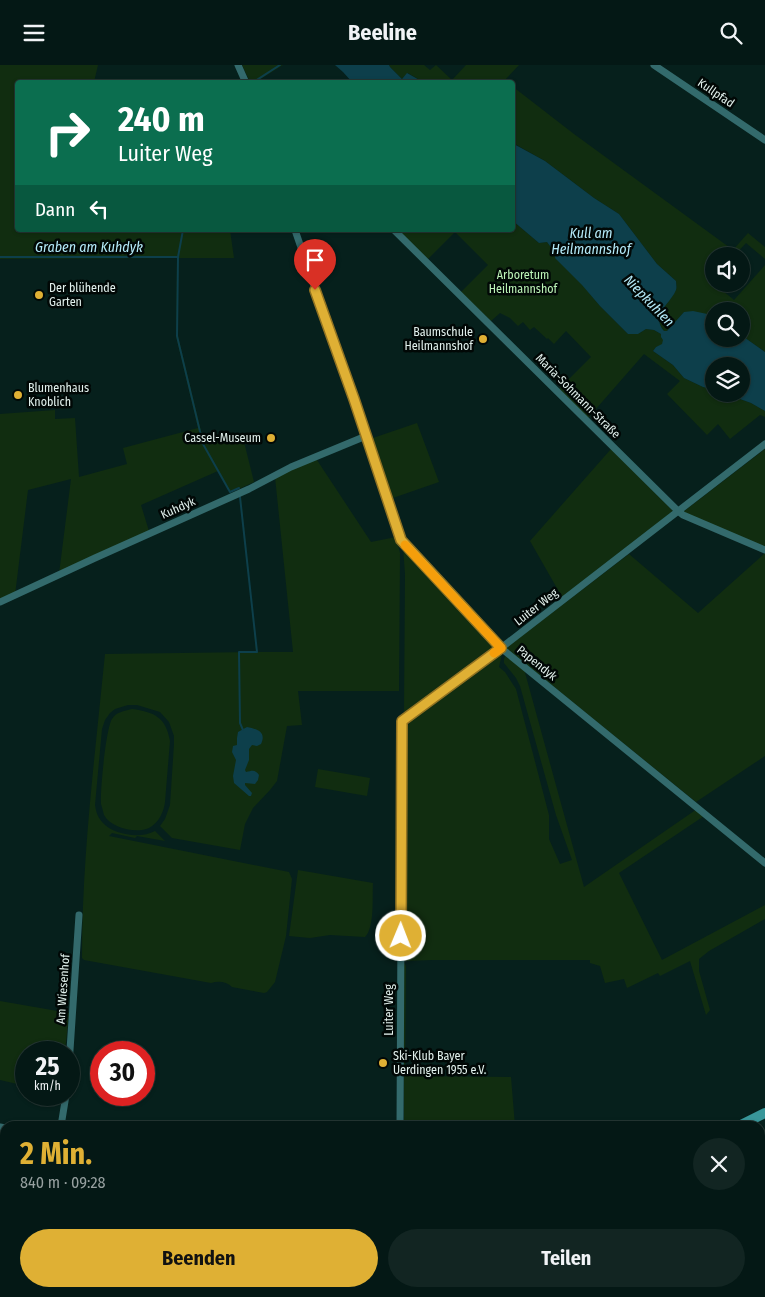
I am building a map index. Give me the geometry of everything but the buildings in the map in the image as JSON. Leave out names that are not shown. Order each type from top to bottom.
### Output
[{"type":"main road","points":[[749,1121],[765,1113]]},
{"type":"street","points":[[238,65],[245,80]]},
{"type":"street","name":"Kullpfad","points":[[654,65],[765,140]]},
{"type":"street","name":"Papendyk","points":[[296,232],[401,540],[501,648],[765,863]]},
{"type":"street","name":"Maria-Sohmann-Straße","points":[[396,232],[678,511],[683,515],[765,550]]},
{"type":"street","name":"Kuhdyk","points":[[0,602],[249,489],[291,467],[366,436]]},
{"type":"street","name":"Luiter Weg","points":[[400,1121],[402,721],[501,648],[765,444]]},
{"type":"street","name":"Am Wiesenhof","points":[[71,1041],[79,915]]},
{"type":"street","points":[[62,1121],[64,1106]]},
{"type":"green space","points":[[0,65],[98,65],[94,80],[15,80],[15,232],[230,232],[234,258],[178,258],[178,336],[204,443],[242,434],[254,482],[230,493],[218,471],[141,505],[149,531],[59,574],[71,479],[28,490],[15,595],[0,601],[0,414],[55,410],[55,419],[75,418],[79,477],[127,464],[123,448],[198,428],[176,336],[177,258],[0,259]]},
{"type":"green space","points":[[242,65],[283,65],[259,80],[249,80]]},
{"type":"green space","points":[[389,65],[424,65],[430,70],[436,65],[452,80],[420,80],[408,73],[402,79]]},
{"type":"green space","points":[[466,65],[519,65],[505,80],[452,80]]},
{"type":"green space","points":[[515,88],[574,134],[729,247],[705,247],[705,292],[724,292],[734,300],[741,292],[750,292],[750,282],[765,265],[765,352],[750,341],[750,302],[705,302],[705,314],[684,312],[667,331],[664,331],[660,325],[660,314],[676,289],[676,281],[657,264],[619,214],[594,198],[545,161],[515,144]]},
{"type":"green space","name":"Arboretum Heilmannshof","points":[[515,223],[539,243],[547,242],[600,306],[628,334],[638,334],[646,329],[654,330],[661,334],[664,340],[662,345],[656,347],[653,351],[673,365],[684,378],[705,388],[705,402],[748,402],[765,411],[765,417],[760,415],[730,439],[718,424],[707,435],[667,394],[680,381],[644,354],[588,418],[559,389],[591,357],[566,331],[554,344],[534,327],[530,330],[523,322],[518,326],[510,318],[500,313],[491,321],[461,292],[488,265],[455,232],[515,232]]},
{"type":"green space","name":"Arboretum Heilmannshof","points":[[400,232],[455,232],[428,259]]},
{"type":"green space","points":[[748,233],[765,247],[765,259],[746,243],[742,247],[736,247]]},
{"type":"green space","points":[[417,423],[439,482],[390,499],[370,439]]},
{"type":"green space","points":[[611,449],[673,511],[562,597],[530,541]]},
{"type":"green space","points":[[765,449],[765,548],[683,512]]},
{"type":"green space","points":[[315,457],[371,542],[396,537],[400,553],[399,691],[298,691],[302,725],[287,726],[277,781],[253,808],[245,824],[240,850],[172,838],[160,826],[165,819],[170,805],[174,736],[169,722],[160,712],[137,705],[128,705],[115,709],[105,720],[102,729],[95,805],[101,821],[108,827],[128,835],[143,835],[155,831],[165,841],[137,836],[135,838],[112,833],[109,836],[289,872],[292,879],[286,936],[275,982],[264,993],[232,987],[222,982],[211,983],[84,960],[82,958],[84,882],[105,654],[256,652],[240,497],[257,652],[293,652],[275,477]]},
{"type":"green space","points":[[403,547],[496,647],[405,715],[405,574]]},
{"type":"green space","points":[[765,553],[765,756],[696,802],[506,648],[629,554],[698,613]]},
{"type":"green space","points":[[500,651],[502,654],[499,667],[505,672],[516,689],[549,815],[549,839],[560,864],[572,860],[556,815],[520,686],[504,663],[506,654],[524,669],[584,887],[697,809],[704,816],[619,873],[662,960],[765,905],[765,919],[709,951],[699,959],[699,971],[710,1010],[706,1015],[690,961],[660,976],[658,973],[627,988],[624,979],[605,983],[600,966],[590,963],[590,960],[405,961],[404,815],[406,730],[414,716]]},
{"type":"green space","points":[[132,709],[147,712],[158,717],[165,726],[170,741],[165,802],[162,813],[153,826],[144,830],[124,829],[107,820],[101,804],[101,786],[110,725],[112,719],[120,712]]},
{"type":"green space","points":[[318,769],[370,778],[367,796],[315,787]]},
{"type":"green space","points":[[298,870],[373,883],[372,919],[365,937],[330,935],[310,938],[289,936]]},
{"type":"green space","points":[[404,962],[406,966],[405,1076],[511,1077],[515,1121],[404,1121]]},
{"type":"green space","points":[[0,1001],[69,1013],[66,1041],[15,1041],[15,1083],[0,1080]]},
{"type":"water","points":[[335,65],[389,65],[402,79],[407,73],[419,80],[350,80]]},
{"type":"water","name":"Kull am Heilmannshof","points":[[515,145],[545,161],[594,198],[619,214],[657,264],[676,281],[676,290],[660,314],[660,325],[664,331],[667,331],[684,312],[693,311],[705,314],[705,347],[750,347],[750,341],[765,352],[765,411],[748,402],[750,402],[750,357],[705,357],[705,388],[684,378],[673,365],[653,351],[662,344],[661,334],[654,330],[646,329],[638,334],[628,334],[555,258],[556,254],[547,242],[539,243],[515,223]]},
{"type":"water","points":[[247,727],[260,731],[263,736],[261,744],[257,746],[252,745],[249,749],[249,760],[245,770],[246,772],[255,771],[259,775],[255,784],[245,783],[252,793],[251,796],[234,783],[233,776],[236,760],[232,752],[233,746],[237,745],[238,732]]},
{"type":"waterway","points":[[257,80],[280,65]]},
{"type":"waterway","points":[[183,232],[178,257],[177,336],[203,444],[230,492],[239,488]]},
{"type":"waterway","name":"Graben am Kuhdyk","points":[[0,257],[178,257]]},
{"type":"waterway","points":[[240,497],[257,652],[239,652],[240,723],[243,730]]},
{"type":"slow traffic","points":[[405,545],[501,648],[494,653]]},
{"type":"place","name":"Der blühende Garten","points":[[39,295]]},
{"type":"place","name":"Baumschule Heilmannshof","points":[[483,339]]},
{"type":"place","name":"Blumenhaus Knoblich","points":[[18,395]]},
{"type":"place","name":"Cassel-Museum","points":[[271,438]]},
{"type":"place","name":"Ski-Klub Bayer Uerdingen 1955 e.V.","points":[[383,1063]]},
{"type":"route","points":[[315,290],[401,540],[501,648],[402,721],[401,936]]},
{"type":"water label","name":"Niepkuhlen","points":[[649,301]]}]
